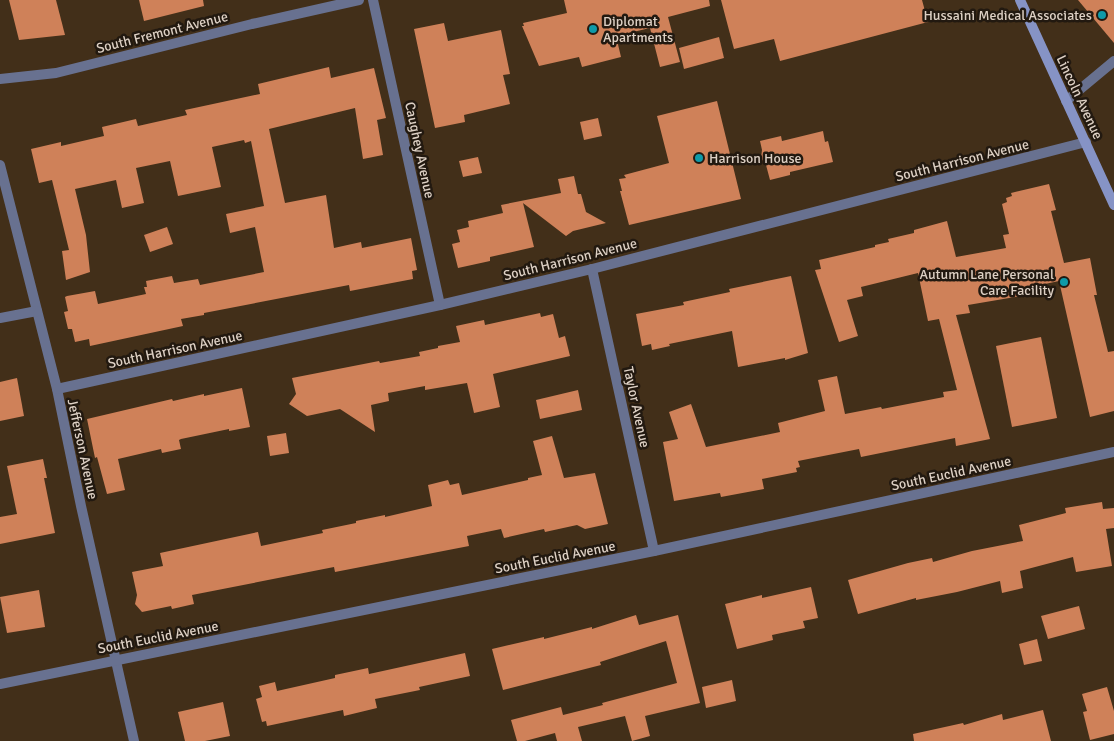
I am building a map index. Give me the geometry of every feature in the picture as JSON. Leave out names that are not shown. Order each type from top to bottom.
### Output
[{"type":"street","name":"South Fremont Avenue","points":[[0,79],[56,74],[252,24],[359,0]]},
{"type":"street","name":"Caughey Avenue","points":[[373,0],[440,305]]},
{"type":"street","name":"Lincoln Avenue","points":[[1020,0],[1114,206]]},
{"type":"street","points":[[1066,101],[1114,61]]},
{"type":"street","name":"South Harrison Avenue","points":[[57,389],[440,305],[592,269],[1086,142]]},
{"type":"street","name":"Jefferson Avenue","points":[[0,165],[57,389],[134,741]]},
{"type":"street","name":"Taylor Avenue","points":[[592,269],[654,551]]},
{"type":"street","points":[[0,318],[37,311]]},
{"type":"street","name":"South Euclid Avenue","points":[[0,684],[654,551],[1114,452]]},
{"type":"building","points":[[9,0],[56,0],[65,35],[19,40]]},
{"type":"building","points":[[139,0],[203,0],[204,6],[144,21]]},
{"type":"building","points":[[564,0],[709,0],[710,6],[668,17],[680,62],[660,67],[650,28],[616,36],[621,57],[582,67],[579,57],[539,66],[522,26],[524,26],[523,23],[567,13]]},
{"type":"building","points":[[721,0],[922,0],[928,22],[780,61],[774,39],[734,49]]},
{"type":"building","name":"Hussaini Medical Associates","points":[[1078,0],[1114,0],[1114,43]]},
{"type":"building","points":[[444,23],[448,41],[501,30],[510,74],[503,75],[510,104],[464,115],[465,122],[435,128],[414,29]]},
{"type":"building","points":[[719,37],[724,58],[684,69],[679,48]]},
{"type":"building","points":[[329,67],[331,78],[374,68],[386,118],[377,120],[383,155],[363,159],[355,108],[269,129],[285,203],[326,195],[334,248],[361,242],[362,248],[411,238],[417,270],[412,271],[413,279],[350,291],[349,285],[204,313],[204,315],[181,319],[183,326],[90,346],[89,339],[75,342],[72,329],[68,329],[64,312],[68,311],[65,297],[67,296],[95,291],[98,304],[146,294],[144,287],[147,287],[146,281],[172,276],[174,283],[198,279],[200,285],[264,272],[255,227],[230,233],[226,214],[264,206],[251,141],[245,143],[244,140],[212,147],[221,187],[178,196],[170,161],[136,168],[144,203],[122,208],[116,180],[75,189],[86,235],[90,272],[66,280],[62,251],[69,250],[52,180],[39,183],[31,149],[61,142],[61,146],[104,136],[102,127],[136,119],[138,126],[187,115],[185,110],[260,94],[258,84]]},
{"type":"building","name":"Harrison House","points":[[717,101],[741,199],[629,225],[620,191],[622,191],[619,179],[626,178],[624,175],[669,163],[657,116]]},
{"type":"building","points":[[598,118],[602,136],[584,140],[580,122]]},
{"type":"building","points":[[823,131],[825,142],[828,141],[833,162],[790,172],[790,175],[770,180],[766,165],[761,158],[760,141],[781,136],[782,141]]},
{"type":"building","points":[[478,157],[482,173],[463,177],[459,161]]},
{"type":"building","points":[[574,176],[578,194],[581,194],[586,212],[606,223],[573,231],[566,236],[523,203],[534,247],[490,257],[490,261],[458,268],[452,244],[460,242],[457,230],[469,227],[468,221],[503,213],[501,205],[561,193],[558,179]]},
{"type":"building","points":[[1049,184],[1056,210],[1051,211],[1064,263],[1090,258],[1097,295],[1094,295],[1108,352],[1114,351],[1114,411],[1090,417],[1059,281],[1031,287],[1032,294],[968,305],[970,313],[956,315],[990,439],[956,446],[955,438],[861,457],[859,449],[798,461],[800,467],[796,468],[797,472],[762,479],[764,489],[721,497],[720,493],[674,501],[663,442],[678,439],[669,412],[691,404],[706,447],[780,432],[778,423],[825,411],[818,380],[837,376],[845,414],[944,397],[943,392],[957,390],[939,319],[928,321],[918,273],[861,287],[863,296],[847,300],[858,336],[839,342],[815,270],[821,269],[819,260],[875,247],[875,245],[889,242],[888,239],[914,233],[914,230],[947,221],[956,257],[1006,248],[1003,235],[1009,234],[1002,204],[1007,202],[1006,198],[1012,196],[1011,193]]},
{"type":"building","points":[[167,227],[173,244],[150,252],[144,235]]},
{"type":"building","points":[[791,276],[808,353],[785,360],[785,358],[738,367],[732,331],[669,344],[670,346],[652,350],[651,344],[642,346],[636,314],[684,305],[683,302],[730,292],[729,289]]},
{"type":"building","points":[[540,313],[541,317],[553,314],[559,338],[565,336],[570,356],[493,374],[500,407],[474,413],[467,383],[425,390],[425,386],[388,393],[389,401],[371,405],[375,432],[340,409],[307,416],[289,404],[296,394],[292,378],[379,361],[380,363],[420,356],[419,352],[460,342],[456,326],[484,320],[485,325]]},
{"type":"building","points":[[1041,337],[1057,418],[1012,427],[996,346]]},
{"type":"building","points":[[17,378],[24,416],[0,421],[0,382]]},
{"type":"building","points":[[242,388],[250,427],[229,431],[229,429],[181,439],[179,440],[181,449],[162,453],[161,449],[118,459],[125,490],[107,494],[97,457],[95,458],[87,419],[172,399],[173,401]]},
{"type":"building","points":[[578,390],[582,410],[540,419],[536,400]]},
{"type":"building","points":[[286,433],[289,453],[270,456],[267,436]]},
{"type":"building","points":[[552,436],[564,478],[595,473],[608,524],[585,529],[577,525],[545,532],[544,529],[504,538],[501,529],[467,536],[469,546],[335,572],[334,567],[192,595],[194,604],[172,609],[171,606],[142,612],[135,604],[137,595],[132,572],[163,566],[160,553],[258,532],[261,546],[323,533],[322,530],[356,523],[356,521],[385,515],[385,517],[432,506],[428,485],[448,480],[450,485],[459,483],[462,495],[528,480],[528,478],[542,475],[533,441]]},
{"type":"building","points":[[43,459],[47,478],[44,478],[55,533],[0,544],[0,517],[17,514],[7,466]]},
{"type":"building","points":[[1102,502],[1103,509],[1114,508],[1114,528],[1106,529],[1112,566],[1076,572],[1073,557],[1020,571],[1023,588],[1002,593],[1000,581],[957,592],[916,600],[916,598],[858,614],[848,580],[908,563],[932,558],[933,562],[972,551],[1023,541],[1019,525],[1066,513],[1065,508]]},
{"type":"building","points":[[811,587],[818,618],[803,621],[805,628],[772,635],[773,640],[737,649],[725,604],[762,595],[762,598]]},
{"type":"building","points":[[39,590],[45,627],[7,633],[0,597]]},
{"type":"building","points":[[1079,606],[1085,629],[1048,639],[1041,616]]},
{"type":"building","points":[[636,615],[639,625],[678,615],[700,703],[645,716],[650,736],[632,741],[625,716],[578,727],[582,741],[557,741],[555,733],[525,741],[517,741],[511,720],[561,707],[563,715],[677,683],[666,641],[600,662],[601,665],[503,690],[492,649],[592,627],[592,629]]},
{"type":"building","points":[[1037,639],[1042,661],[1024,665],[1019,644]]},
{"type":"building","points":[[465,653],[470,676],[419,687],[420,690],[375,699],[377,708],[344,716],[343,710],[267,726],[266,721],[262,722],[256,699],[262,697],[259,686],[275,682],[277,691],[335,678],[335,675],[368,668],[369,674]]},
{"type":"building","points":[[732,680],[736,701],[706,708],[702,687]]},
{"type":"building","points":[[1107,687],[1114,711],[1114,734],[1090,740],[1083,712],[1087,711],[1082,694]]},
{"type":"building","points":[[223,702],[230,736],[205,741],[185,741],[178,712]]},
{"type":"building","points":[[1043,710],[1051,741],[914,741],[913,734],[963,723],[964,725],[1002,714],[1003,720]]},
{"type":"place","name":"Hussaini Medical Associates","points":[[1102,15]]},
{"type":"place","name":"Diplomat Apartments","points":[[593,29]]},
{"type":"place","name":"Harrison House","points":[[699,158]]},
{"type":"place","name":"Autumn Lane Personal Care Facility","points":[[1064,282]]}]
